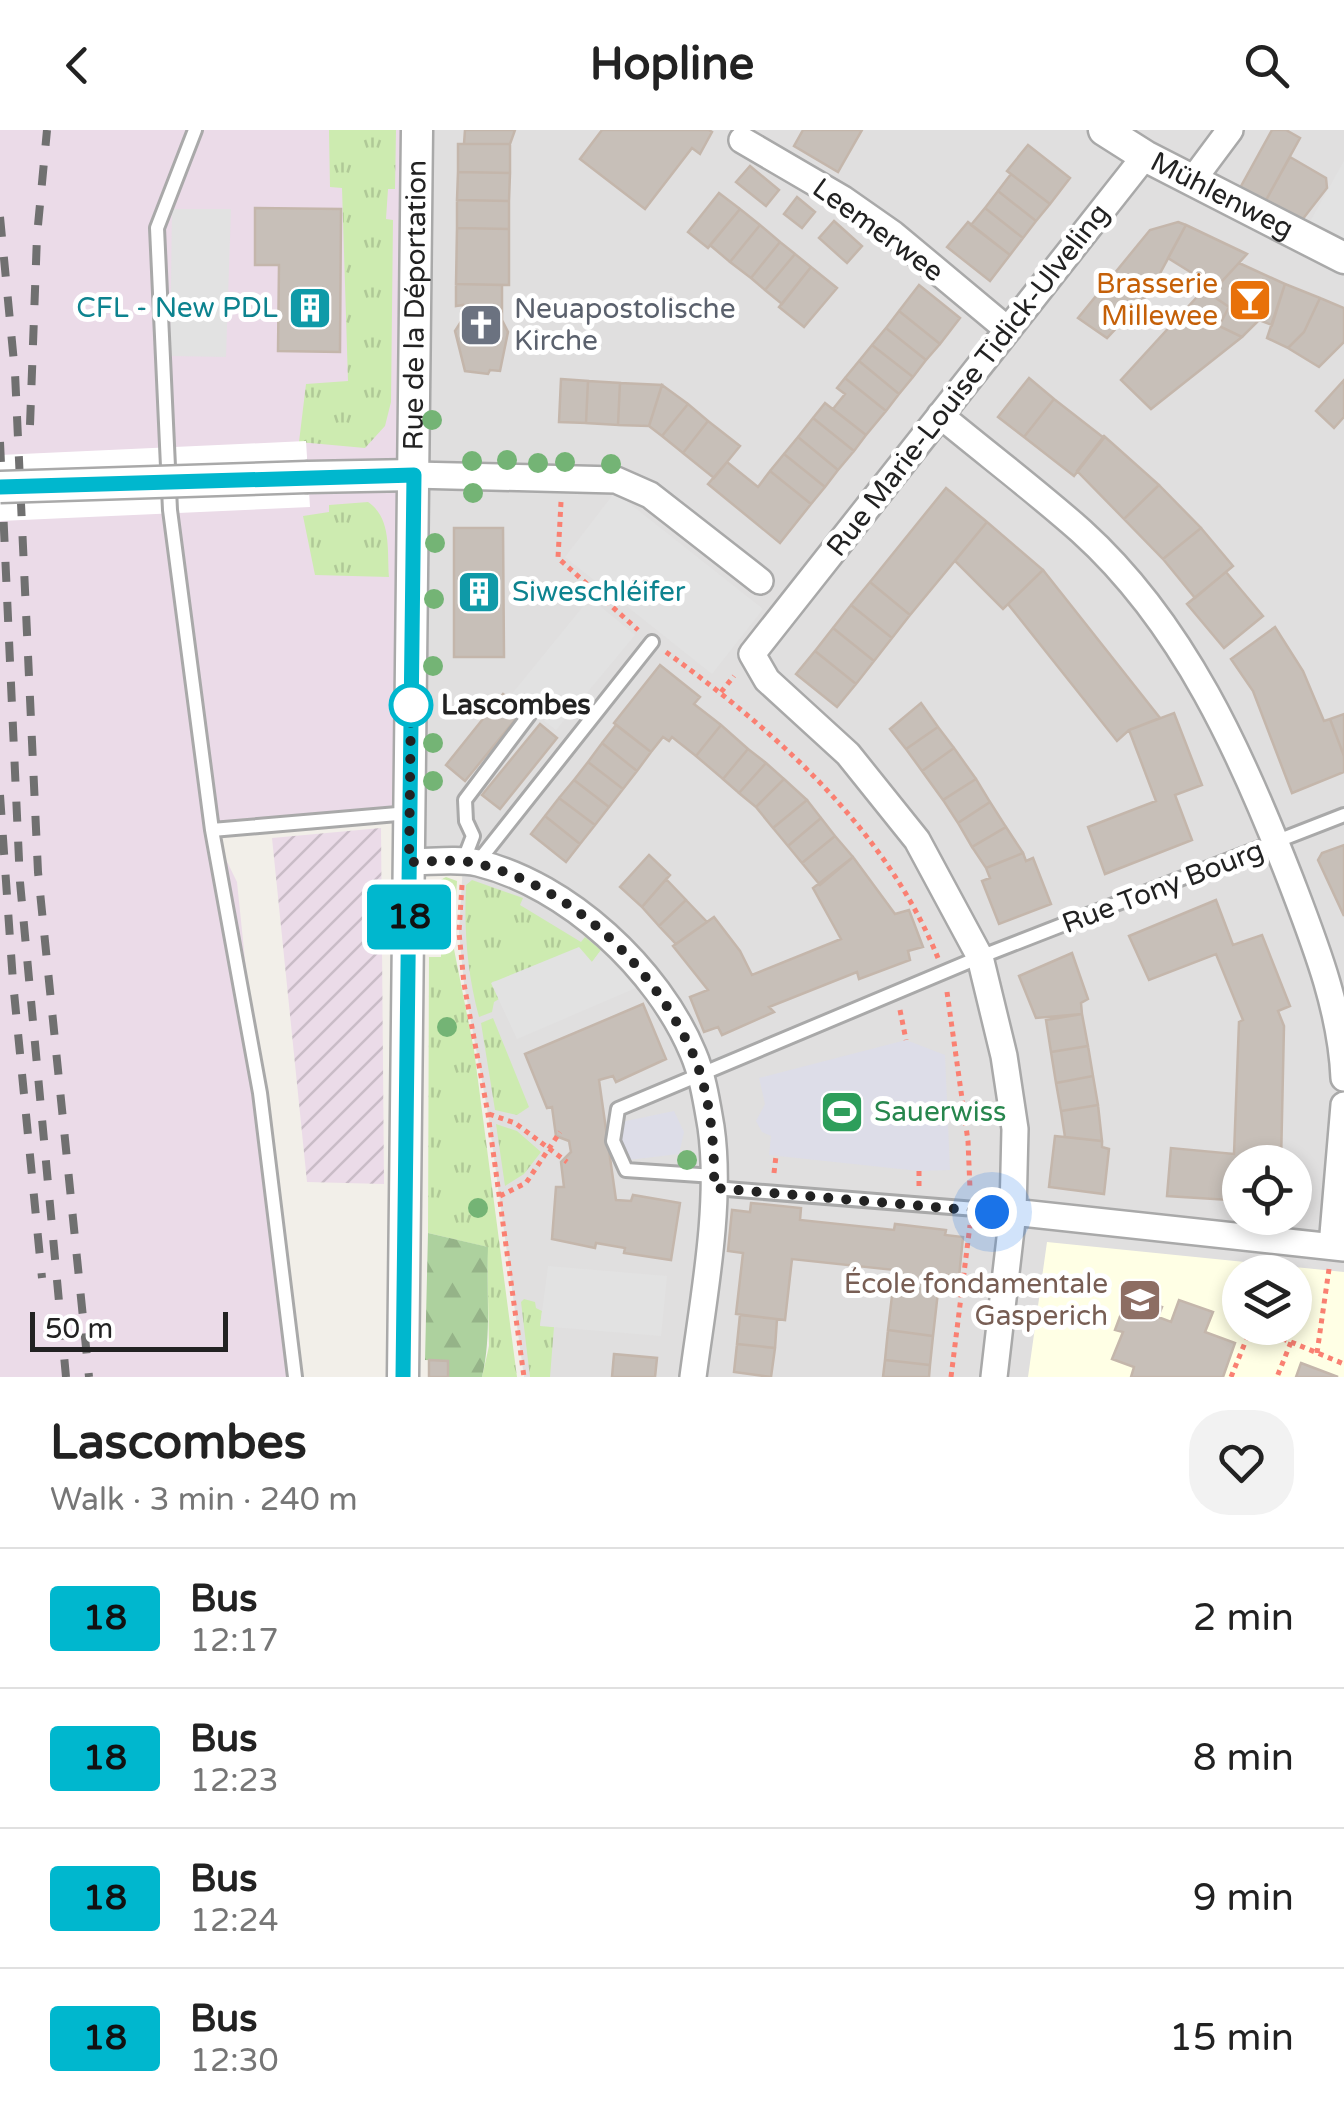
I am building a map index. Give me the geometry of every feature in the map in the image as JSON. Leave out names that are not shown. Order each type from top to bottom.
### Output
[{"type":"street","name":"Rue de la Déportation","points":[[403,1377],[417,130]]},
{"type":"street","name":"Mühlenweg","points":[[1104,130],[1145,156],[1344,258]]},
{"type":"street","points":[[1192,180],[1230,130]]},
{"type":"street","name":"Leemerwee","points":[[742,140],[843,199],[893,234],[1008,330]]},
{"type":"street","name":"Rue Marie-Louise Tidick-Ulveling","points":[[980,957],[917,840],[848,754],[766,680],[752,654],[1145,156]]},
{"type":"street","points":[[940,416],[1084,533],[1147,604],[1200,681],[1232,741],[1324,967],[1343,1053],[1344,1078]]},
{"type":"street","points":[[0,487],[414,475],[616,480],[650,495],[760,581]]},
{"type":"street","points":[[409,862],[470,862],[559,898],[630,958],[667,1007],[693,1054],[711,1128],[714,1182],[693,1377]]},
{"type":"street","points":[[980,957],[1004,1056],[1015,1129],[1014,1212],[994,1377]]},
{"type":"street","points":[[1014,1212],[1338,1247],[1344,1105]]},
{"type":"lane","points":[[195,130],[157,228],[170,510],[212,830],[260,1093],[294,1377]]},
{"type":"lane","points":[[470,862],[652,642]]},
{"type":"lane","points":[[470,862],[473,836],[466,821],[464,800],[528,715]]},
{"type":"lane","points":[[212,830],[410,813]]},
{"type":"lane","name":"Rue Tony Bourg","points":[[714,1182],[626,1170],[613,1141],[618,1108],[980,957],[1344,815]]},
{"type":"lane","points":[[714,1182],[970,1211],[1014,1212]]},
{"type":"path","points":[[562,479],[558,558],[652,642],[721,692],[817,777],[904,891],[927,930],[944,973],[968,1140],[970,1211],[951,1377]]},
{"type":"path","points":[[470,862],[459,932],[464,984],[488,1114],[524,1377]]},
{"type":"path","points":[[902,1018],[906,1040]]},
{"type":"path","points":[[488,1114],[515,1123],[567,1162]]},
{"type":"path","points":[[500,1196],[526,1183],[560,1132]]},
{"type":"path","points":[[919,1171],[919,1185]]},
{"type":"path","points":[[1318,1353],[1338,1247]]},
{"type":"path","points":[[1232,1377],[1245,1345]]},
{"type":"path","points":[[1277,1377],[1289,1345]]},
{"type":"path","points":[[1298,1345],[1344,1364]]},
{"type":"shaded area","points":[[0,130],[417,130],[410,813],[212,831],[237,882],[288,1377],[0,1377]]},
{"type":"shaded area","points":[[417,130],[1344,130],[1344,1377],[524,1377],[488,1114],[464,984],[459,932],[463,863],[409,862]]},
{"type":"shaded area","points":[[1344,161],[1344,258],[1302,236]]},
{"type":"shaded area","points":[[172,209],[231,209],[226,357],[170,356]]},
{"type":"shaded area","points":[[615,492],[763,609],[712,674],[565,557]]},
{"type":"shaded area","points":[[590,598],[635,635],[556,730],[511,695]]},
{"type":"shaded area","points":[[381,828],[384,1184],[307,1182],[272,838]]},
{"type":"shaded area","points":[[579,947],[592,962],[601,950],[636,988],[517,1039],[491,983]]},
{"type":"shaded area","points":[[906,1040],[945,1055],[950,1170],[919,1171],[769,1155],[771,1136],[762,1132],[756,1121],[765,1104],[759,1078]]},
{"type":"shaded area","points":[[674,1111],[684,1132],[679,1154],[628,1160],[620,1140],[621,1122]]},
{"type":"shaded area","name":"École fondamentale Gasperich","points":[[1047,1242],[1222,1260],[1222,1345],[1312,1345],[1312,1269],[1344,1272],[1344,1377],[1028,1377]]},
{"type":"shaded area","points":[[548,1266],[667,1276],[661,1336],[540,1326]]},
{"type":"green space","points":[[329,130],[396,130],[395,189],[388,189],[386,219],[393,220],[391,402],[385,426],[365,448],[299,442],[306,384],[348,381],[342,188],[330,187]]},
{"type":"green space","points":[[368,502],[385,526],[389,577],[315,575],[303,516],[329,512],[329,505]]},
{"type":"green space","points":[[446,877],[457,881],[453,944],[474,1050],[517,1377],[482,1377],[489,1346],[487,1247],[428,1233],[429,957],[441,957],[441,943],[431,943],[429,907],[433,890]]},
{"type":"green space","points":[[472,880],[523,898],[520,905],[581,942],[585,937],[601,950],[592,962],[492,982],[499,999],[492,1012],[479,1017],[466,935],[466,885]]},
{"type":"green space","points":[[493,1018],[529,1107],[517,1115],[495,1110],[481,1023]]},
{"type":"green space","points":[[496,1124],[517,1131],[541,1152],[524,1174],[505,1186]]},
{"type":"green space","points":[[428,1233],[488,1247],[488,1329],[482,1377],[448,1377],[448,1361],[425,1360]]},
{"type":"green space","points":[[521,1302],[535,1302],[542,1311],[540,1325],[554,1327],[550,1377],[530,1377]]},
{"type":"pier","points":[[306,441],[310,507],[0,521],[0,455]]},
{"type":"building","points":[[465,130],[515,130],[510,144],[464,144]]},
{"type":"building","points":[[602,130],[712,132],[700,154],[692,148],[645,209],[580,159]]},
{"type":"building","points":[[803,130],[862,130],[838,172],[794,146]]},
{"type":"building","points":[[1272,130],[1286,130],[1300,138],[1265,202],[1240,188]]},
{"type":"building","points":[[458,144],[510,144],[510,173],[458,172]]},
{"type":"building","points":[[1028,145],[1070,178],[1050,204],[1007,171]]},
{"type":"building","points":[[1290,157],[1326,178],[1327,188],[1302,220],[1265,202]]},
{"type":"building","points":[[750,166],[779,190],[766,206],[736,182]]},
{"type":"building","points":[[458,172],[510,173],[509,201],[457,200]]},
{"type":"building","points":[[1011,174],[1050,204],[1036,221],[998,191]]},
{"type":"building","points":[[998,191],[1036,221],[1023,238],[985,208]]},
{"type":"building","points":[[719,193],[740,209],[708,248],[688,232]]},
{"type":"building","points":[[797,197],[815,212],[802,228],[784,214]]},
{"type":"building","points":[[457,200],[509,201],[509,229],[457,228]]},
{"type":"building","name":"CFL - New PDL","points":[[255,208],[341,209],[340,352],[278,351],[279,265],[255,265]]},
{"type":"building","points":[[985,208],[1023,238],[1010,255],[971,225]]},
{"type":"building","points":[[740,209],[760,225],[730,262],[710,245]]},
{"type":"building","points":[[834,221],[862,246],[847,263],[819,238]]},
{"type":"building","points":[[968,222],[1010,255],[990,281],[947,247]]},
{"type":"building","points":[[1178,222],[1186,225],[1150,292],[1107,338],[1078,318],[1150,230]]},
{"type":"building","points":[[760,225],[780,242],[751,278],[730,262]]},
{"type":"building","points":[[1186,225],[1247,254],[1216,288],[1168,258]]},
{"type":"building","points":[[457,228],[509,229],[509,285],[456,284]]},
{"type":"building","points":[[780,242],[795,254],[765,290],[751,278]]},
{"type":"building","points":[[795,254],[811,267],[782,304],[765,290]]},
{"type":"building","name":"Brasserie Millewee","points":[[1239,263],[1285,284],[1272,325],[1259,320],[1242,337],[1219,326],[1229,307],[1210,294]]},
{"type":"building","points":[[811,267],[837,288],[804,327],[779,307]]},
{"type":"building","name":"Neuapostolische Kirche","points":[[456,284],[502,285],[502,320],[508,332],[500,371],[465,371],[455,331],[464,317],[463,305],[456,306]]},
{"type":"building","points":[[1285,284],[1320,298],[1304,332],[1288,348],[1267,338]]},
{"type":"building","points":[[919,285],[960,318],[940,344],[899,311]]},
{"type":"building","points":[[1208,285],[1216,288],[1210,294],[1229,307],[1219,326],[1242,337],[1151,409],[1121,380]]},
{"type":"building","points":[[1320,298],[1344,308],[1344,342],[1319,367],[1288,348],[1304,332]]},
{"type":"building","points":[[899,311],[940,344],[926,360],[886,328]]},
{"type":"building","points":[[886,328],[926,360],[913,377],[872,345]]},
{"type":"building","points":[[872,345],[913,377],[899,394],[859,361]]},
{"type":"building","points":[[859,361],[899,394],[886,411],[845,378]]},
{"type":"building","points":[[845,378],[886,411],[866,435],[833,409],[845,394],[837,388]]},
{"type":"building","points":[[1029,378],[1054,399],[1024,437],[998,417]]},
{"type":"building","points":[[561,379],[588,381],[586,423],[559,422]]},
{"type":"building","points":[[1344,380],[1344,417],[1334,428],[1316,411]]},
{"type":"building","points":[[588,381],[620,383],[618,425],[586,423]]},
{"type":"building","points":[[620,383],[662,385],[649,426],[618,425]]},
{"type":"building","points":[[662,385],[688,404],[662,436],[649,426]]},
{"type":"building","points":[[1054,399],[1104,438],[1074,476],[1024,437]]},
{"type":"building","points":[[825,403],[866,435],[854,451],[813,418]]},
{"type":"building","points":[[688,404],[708,421],[683,453],[662,436]]},
{"type":"building","points":[[813,418],[854,451],[838,470],[798,437]]},
{"type":"building","points":[[708,421],[740,446],[714,478],[683,453]]},
{"type":"building","points":[[1104,436],[1159,485],[1124,519],[1077,471]]},
{"type":"building","points":[[798,437],[838,470],[825,487],[784,454]]},
{"type":"building","points":[[784,454],[825,487],[811,504],[770,471]]},
{"type":"building","points":[[727,462],[758,487],[770,471],[811,504],[780,543],[708,484]]},
{"type":"building","points":[[1159,485],[1201,528],[1163,559],[1124,519]]},
{"type":"building","points":[[946,488],[987,522],[910,615],[870,582]]},
{"type":"building","points":[[987,522],[1043,570],[1003,609],[955,561]]},
{"type":"building","name":"Siweschléifer","points":[[454,528],[503,528],[504,657],[454,657]]},
{"type":"building","points":[[1201,528],[1233,566],[1195,598],[1163,559]]},
{"type":"building","points":[[1043,570],[1160,718],[1129,730],[1117,741],[1008,604]]},
{"type":"building","points":[[1226,572],[1263,616],[1224,648],[1187,604]]},
{"type":"building","points":[[870,582],[910,615],[892,638],[851,605]]},
{"type":"building","points":[[851,605],[892,638],[874,661],[833,628]]},
{"type":"building","points":[[1275,627],[1303,671],[1324,721],[1330,719],[1344,756],[1344,772],[1292,793],[1253,691],[1231,659]]},
{"type":"building","points":[[833,628],[874,661],[856,684],[815,651]]},
{"type":"building","points":[[815,651],[856,684],[837,707],[796,674]]},
{"type":"building","points":[[660,665],[700,697],[694,704],[721,725],[696,756],[672,737],[669,741],[663,737],[651,752],[614,723]]},
{"type":"building","points":[[503,694],[523,710],[465,781],[446,765]]},
{"type":"building","points":[[921,703],[938,727],[906,749],[890,729]]},
{"type":"building","points":[[1174,713],[1202,785],[1175,795],[1192,840],[1105,874],[1088,827],[1156,801],[1129,730]]},
{"type":"building","points":[[1344,714],[1344,756],[1330,719]]},
{"type":"building","points":[[540,724],[557,738],[500,809],[482,795]]},
{"type":"building","points":[[616,725],[651,752],[637,771],[602,743]]},
{"type":"building","points":[[721,725],[748,749],[723,779],[696,756]]},
{"type":"building","points":[[938,727],[954,748],[922,771],[906,749]]},
{"type":"building","points":[[602,743],[637,771],[623,789],[588,762]]},
{"type":"building","points":[[954,748],[976,779],[943,800],[922,771]]},
{"type":"building","points":[[748,749],[766,763],[739,793],[723,779]]},
{"type":"building","points":[[588,762],[623,789],[609,807],[574,780]]},
{"type":"building","points":[[766,763],[784,779],[756,807],[739,793]]},
{"type":"building","points":[[784,779],[807,800],[773,828],[756,807]]},
{"type":"building","points":[[976,779],[990,802],[958,823],[943,800]]},
{"type":"building","points":[[574,780],[609,807],[595,825],[559,798]]},
{"type":"building","points":[[559,798],[595,825],[580,844],[545,816]]},
{"type":"building","points":[[807,800],[821,818],[788,846],[773,828]]},
{"type":"building","points":[[990,802],[1006,827],[972,847],[958,823]]},
{"type":"building","points":[[545,816],[580,844],[566,862],[531,834]]},
{"type":"building","points":[[821,818],[835,836],[802,863],[788,846]]},
{"type":"building","points":[[1006,827],[1023,853],[986,868],[972,847]]},
{"type":"building","points":[[835,836],[853,857],[820,885],[802,863]]},
{"type":"building","points":[[1344,845],[1344,916],[1318,860],[1322,853]]},
{"type":"building","points":[[1023,853],[1026,861],[1033,858],[1051,904],[999,924],[982,881],[990,878],[986,868]]},
{"type":"building","points":[[649,855],[670,875],[642,907],[620,887]]},
{"type":"building","points":[[853,857],[895,914],[909,910],[923,947],[908,951],[910,960],[859,979],[857,972],[769,1007],[774,1012],[722,1035],[718,1027],[704,1032],[690,997],[708,990],[673,946],[714,917],[740,951],[752,975],[841,939],[813,888]]},
{"type":"building","points":[[666,879],[686,900],[659,926],[642,907]]},
{"type":"building","points":[[686,900],[707,922],[676,944],[659,926]]},
{"type":"building","points":[[1216,900],[1233,945],[1262,935],[1290,1006],[1278,1011],[1284,1026],[1281,1145],[1234,1145],[1239,1022],[1243,1020],[1216,954],[1149,980],[1129,936]]},
{"type":"building","points":[[1072,953],[1088,999],[1081,1003],[1082,1014],[1036,1018],[1019,976]]},
{"type":"building","points":[[643,1004],[666,1059],[616,1082],[613,1076],[599,1080],[616,1200],[631,1201],[633,1195],[680,1203],[671,1260],[624,1253],[625,1248],[596,1243],[595,1248],[552,1239],[556,1187],[564,1187],[561,1162],[571,1152],[569,1141],[556,1136],[552,1107],[547,1108],[525,1054]]},
{"type":"building","points":[[1082,1014],[1088,1046],[1051,1052],[1046,1020]]},
{"type":"building","points":[[1088,1046],[1093,1076],[1056,1083],[1051,1052]]},
{"type":"building","points":[[1093,1076],[1098,1105],[1061,1111],[1056,1083]]},
{"type":"building","points":[[1098,1105],[1102,1141],[1065,1137],[1061,1111]]},
{"type":"building","points":[[1055,1136],[1102,1141],[1102,1147],[1109,1149],[1104,1194],[1049,1187]]},
{"type":"building","points":[[1171,1148],[1222,1153],[1222,1200],[1167,1196]]},
{"type":"building","points":[[751,1203],[801,1208],[800,1220],[894,1230],[895,1224],[946,1230],[945,1235],[963,1237],[959,1277],[940,1274],[933,1336],[888,1330],[895,1270],[792,1259],[785,1320],[736,1314],[743,1253],[728,1251],[732,1210],[750,1212]]},
{"type":"building","points":[[1128,1295],[1162,1307],[1158,1317],[1171,1322],[1179,1300],[1213,1312],[1205,1332],[1222,1338],[1222,1345],[1234,1345],[1223,1377],[1131,1377],[1134,1367],[1112,1359],[1123,1332],[1115,1330]]},
{"type":"building","points":[[740,1315],[777,1319],[775,1348],[737,1344]]},
{"type":"building","points":[[888,1330],[933,1336],[930,1365],[885,1360]]},
{"type":"building","points":[[737,1344],[775,1348],[771,1377],[734,1372]]},
{"type":"building","points":[[614,1354],[657,1358],[655,1377],[612,1377]]},
{"type":"building","points":[[429,1360],[448,1361],[448,1377],[429,1377]]},
{"type":"building","points":[[885,1360],[930,1365],[929,1377],[883,1377]]},
{"type":"building","points":[[1301,1363],[1338,1377],[1296,1377]]},
{"type":"railway","points":[[30,425],[37,236],[47,130]]},
{"type":"railway","points":[[0,217],[15,373],[38,872],[89,1377]]},
{"type":"railway","points":[[0,442],[20,882],[66,1377]]},
{"type":"railway","points":[[0,795],[13,982],[42,1278]]},
{"type":"bus line","name":"18","points":[[0,487],[414,475],[403,1377]]},
{"type":"place","name":"Brasserie Millewee","points":[[1250,300]]},
{"type":"place","name":"CFL - New PDL","points":[[310,308]]},
{"type":"place","name":"Neuapostolische Kirche","points":[[481,325]]},
{"type":"place","name":"Siweschléifer","points":[[479,592]]},
{"type":"place","name":"Lascombes","points":[[411,705]]},
{"type":"place","name":"Sauerwiss","points":[[842,1112]]},
{"type":"place","name":"École fondamentale Gasperich","points":[[1140,1300]]},
{"type":"route","points":[[411,705],[409,862],[477,863],[524,881],[559,898],[630,958],[667,1007],[693,1054],[711,1128],[714,1188],[992,1212]]}]
